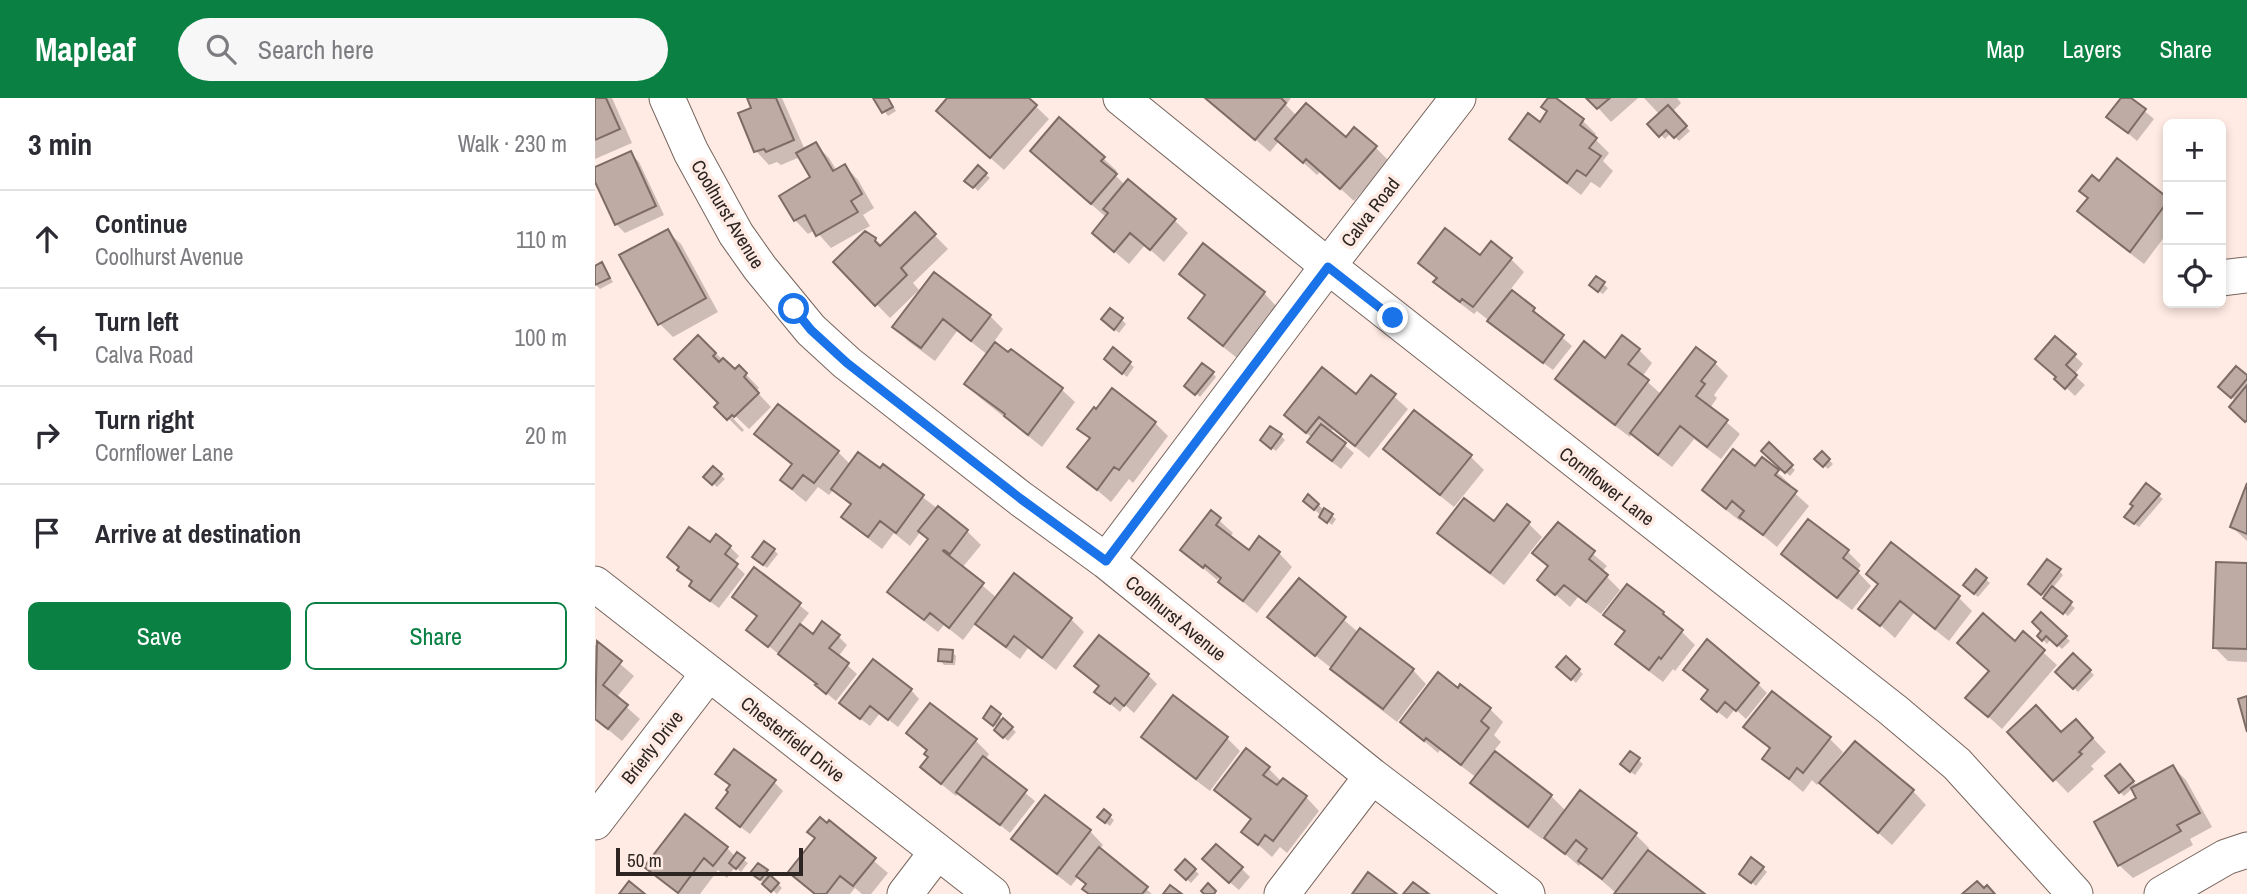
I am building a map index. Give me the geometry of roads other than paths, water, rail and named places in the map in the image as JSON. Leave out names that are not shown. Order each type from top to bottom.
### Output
[{"type":"street","name":"Coolhurst Avenue","points":[[667,98],[691,152],[736,234],[811,330],[847,363],[1106,561],[1372,776],[1527,894]]},
{"type":"street","name":"Cornflower Lane","points":[[1121,98],[1328,267],[1893,710],[1957,764],[2075,894]]},
{"type":"street","name":"Calva Road","points":[[1106,561],[1458,98]]},
{"type":"street","points":[[2226,277],[2247,275]]},
{"type":"street","name":"Chesterfield Drive","points":[[595,584],[992,894]]},
{"type":"street","name":"Brierly Drive","points":[[595,822],[709,673]]},
{"type":"street","points":[[1282,894],[1372,776]]},
{"type":"street","points":[[2162,894],[2226,858],[2247,850]]},
{"type":"street","points":[[905,894],[937,852]]}]
